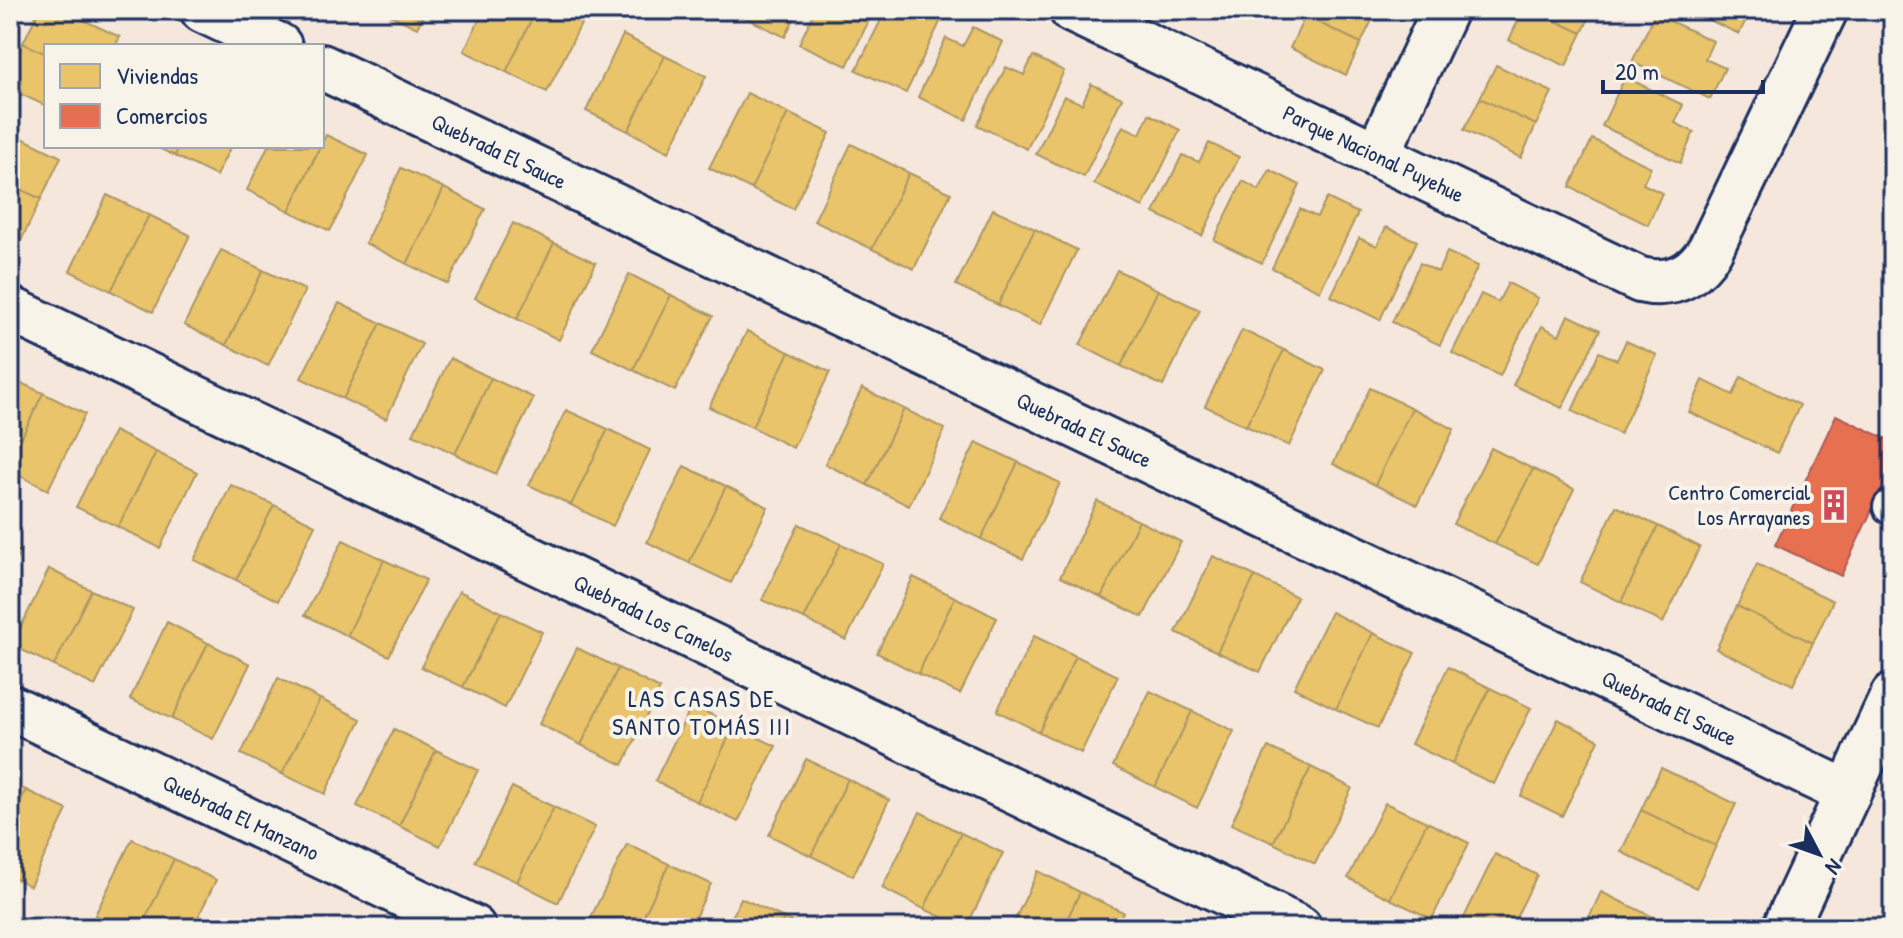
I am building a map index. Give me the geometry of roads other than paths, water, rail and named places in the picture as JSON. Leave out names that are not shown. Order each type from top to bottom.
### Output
[{"type":"street","points":[[203,10],[275,44]]},
{"type":"street","points":[[1377,155],[1445,10]]},
{"type":"street","name":"Parque Nacional Puyehue","points":[[1089,14],[1640,280],[1655,283],[1679,280],[1701,265],[1825,10]]},
{"type":"street","name":"Quebrada El Sauce","points":[[324,68],[1848,793]]},
{"type":"street","name":"Quebrada Los Canelos","points":[[10,309],[1299,928]]},
{"type":"street","points":[[1785,928],[1893,696]]},
{"type":"street","name":"Quebrada El Manzano","points":[[10,707],[473,928]]},
{"type":"place","name":"Centro Comercial Los Arrayanes","points":[[1834,505]]},
{"type":"district","name":"LAS CASAS DE SANTO TOMÁS III","points":[[702,712]]}]
